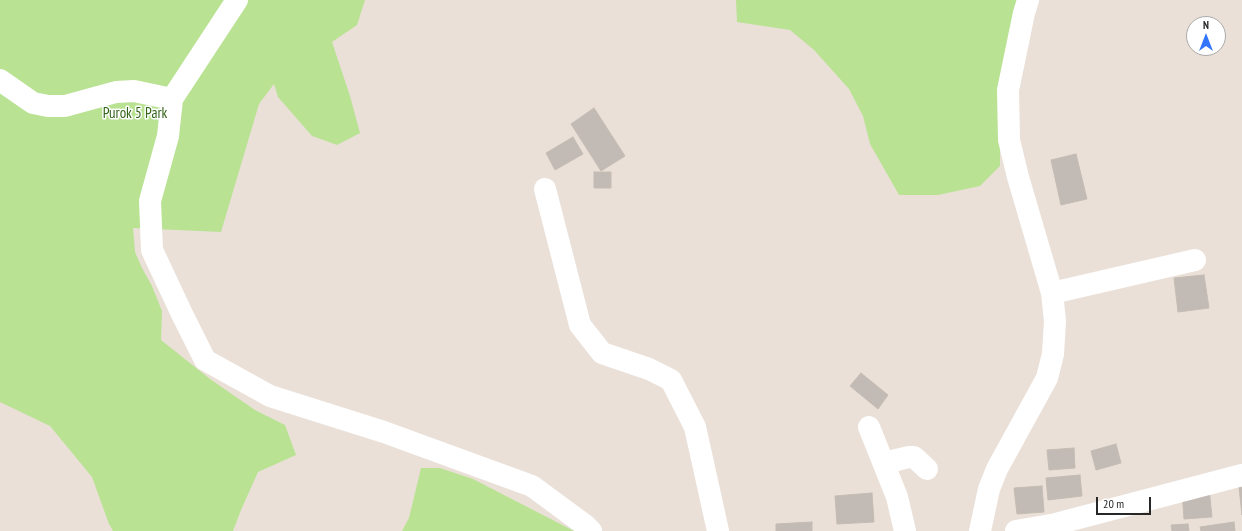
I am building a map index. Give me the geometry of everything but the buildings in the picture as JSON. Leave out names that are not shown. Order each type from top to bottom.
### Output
[{"type":"street","points":[[237,0],[172,98],[168,136],[150,201],[152,250],[205,360],[270,396],[384,432],[532,486],[586,525],[591,531]]},
{"type":"street","points":[[980,531],[989,489],[997,469],[1047,378],[1054,354],[1055,322],[1052,292],[1018,177],[1009,140],[1008,90],[1028,0]]},
{"type":"street","points":[[0,80],[33,103],[48,106],[65,106],[116,92],[134,91],[172,98]]},
{"type":"street","points":[[545,188],[580,324],[602,353],[649,369],[671,380],[695,427],[718,531]]},
{"type":"street","points":[[1052,292],[1195,260]]},
{"type":"street","points":[[869,427],[897,496],[905,531]]},
{"type":"street","points":[[884,463],[914,457],[918,459],[927,469]]},
{"type":"street","points":[[1016,531],[1056,524],[1242,476]]},
{"type":"green space","name":"Purok 5 Park","points":[[0,0],[365,0],[357,25],[332,42],[350,96],[360,133],[337,145],[312,136],[278,97],[274,84],[259,104],[221,232],[133,228],[135,252],[152,286],[162,311],[161,340],[210,379],[255,410],[285,425],[296,455],[258,472],[233,531],[113,531],[92,477],[50,426],[0,402]]},
{"type":"green space","points":[[736,0],[1023,0],[1000,122],[1000,166],[980,186],[938,195],[899,195],[870,144],[863,116],[849,89],[814,50],[790,30],[737,22]]},
{"type":"green space","points":[[421,468],[440,468],[473,479],[574,531],[402,531],[409,518]]}]
